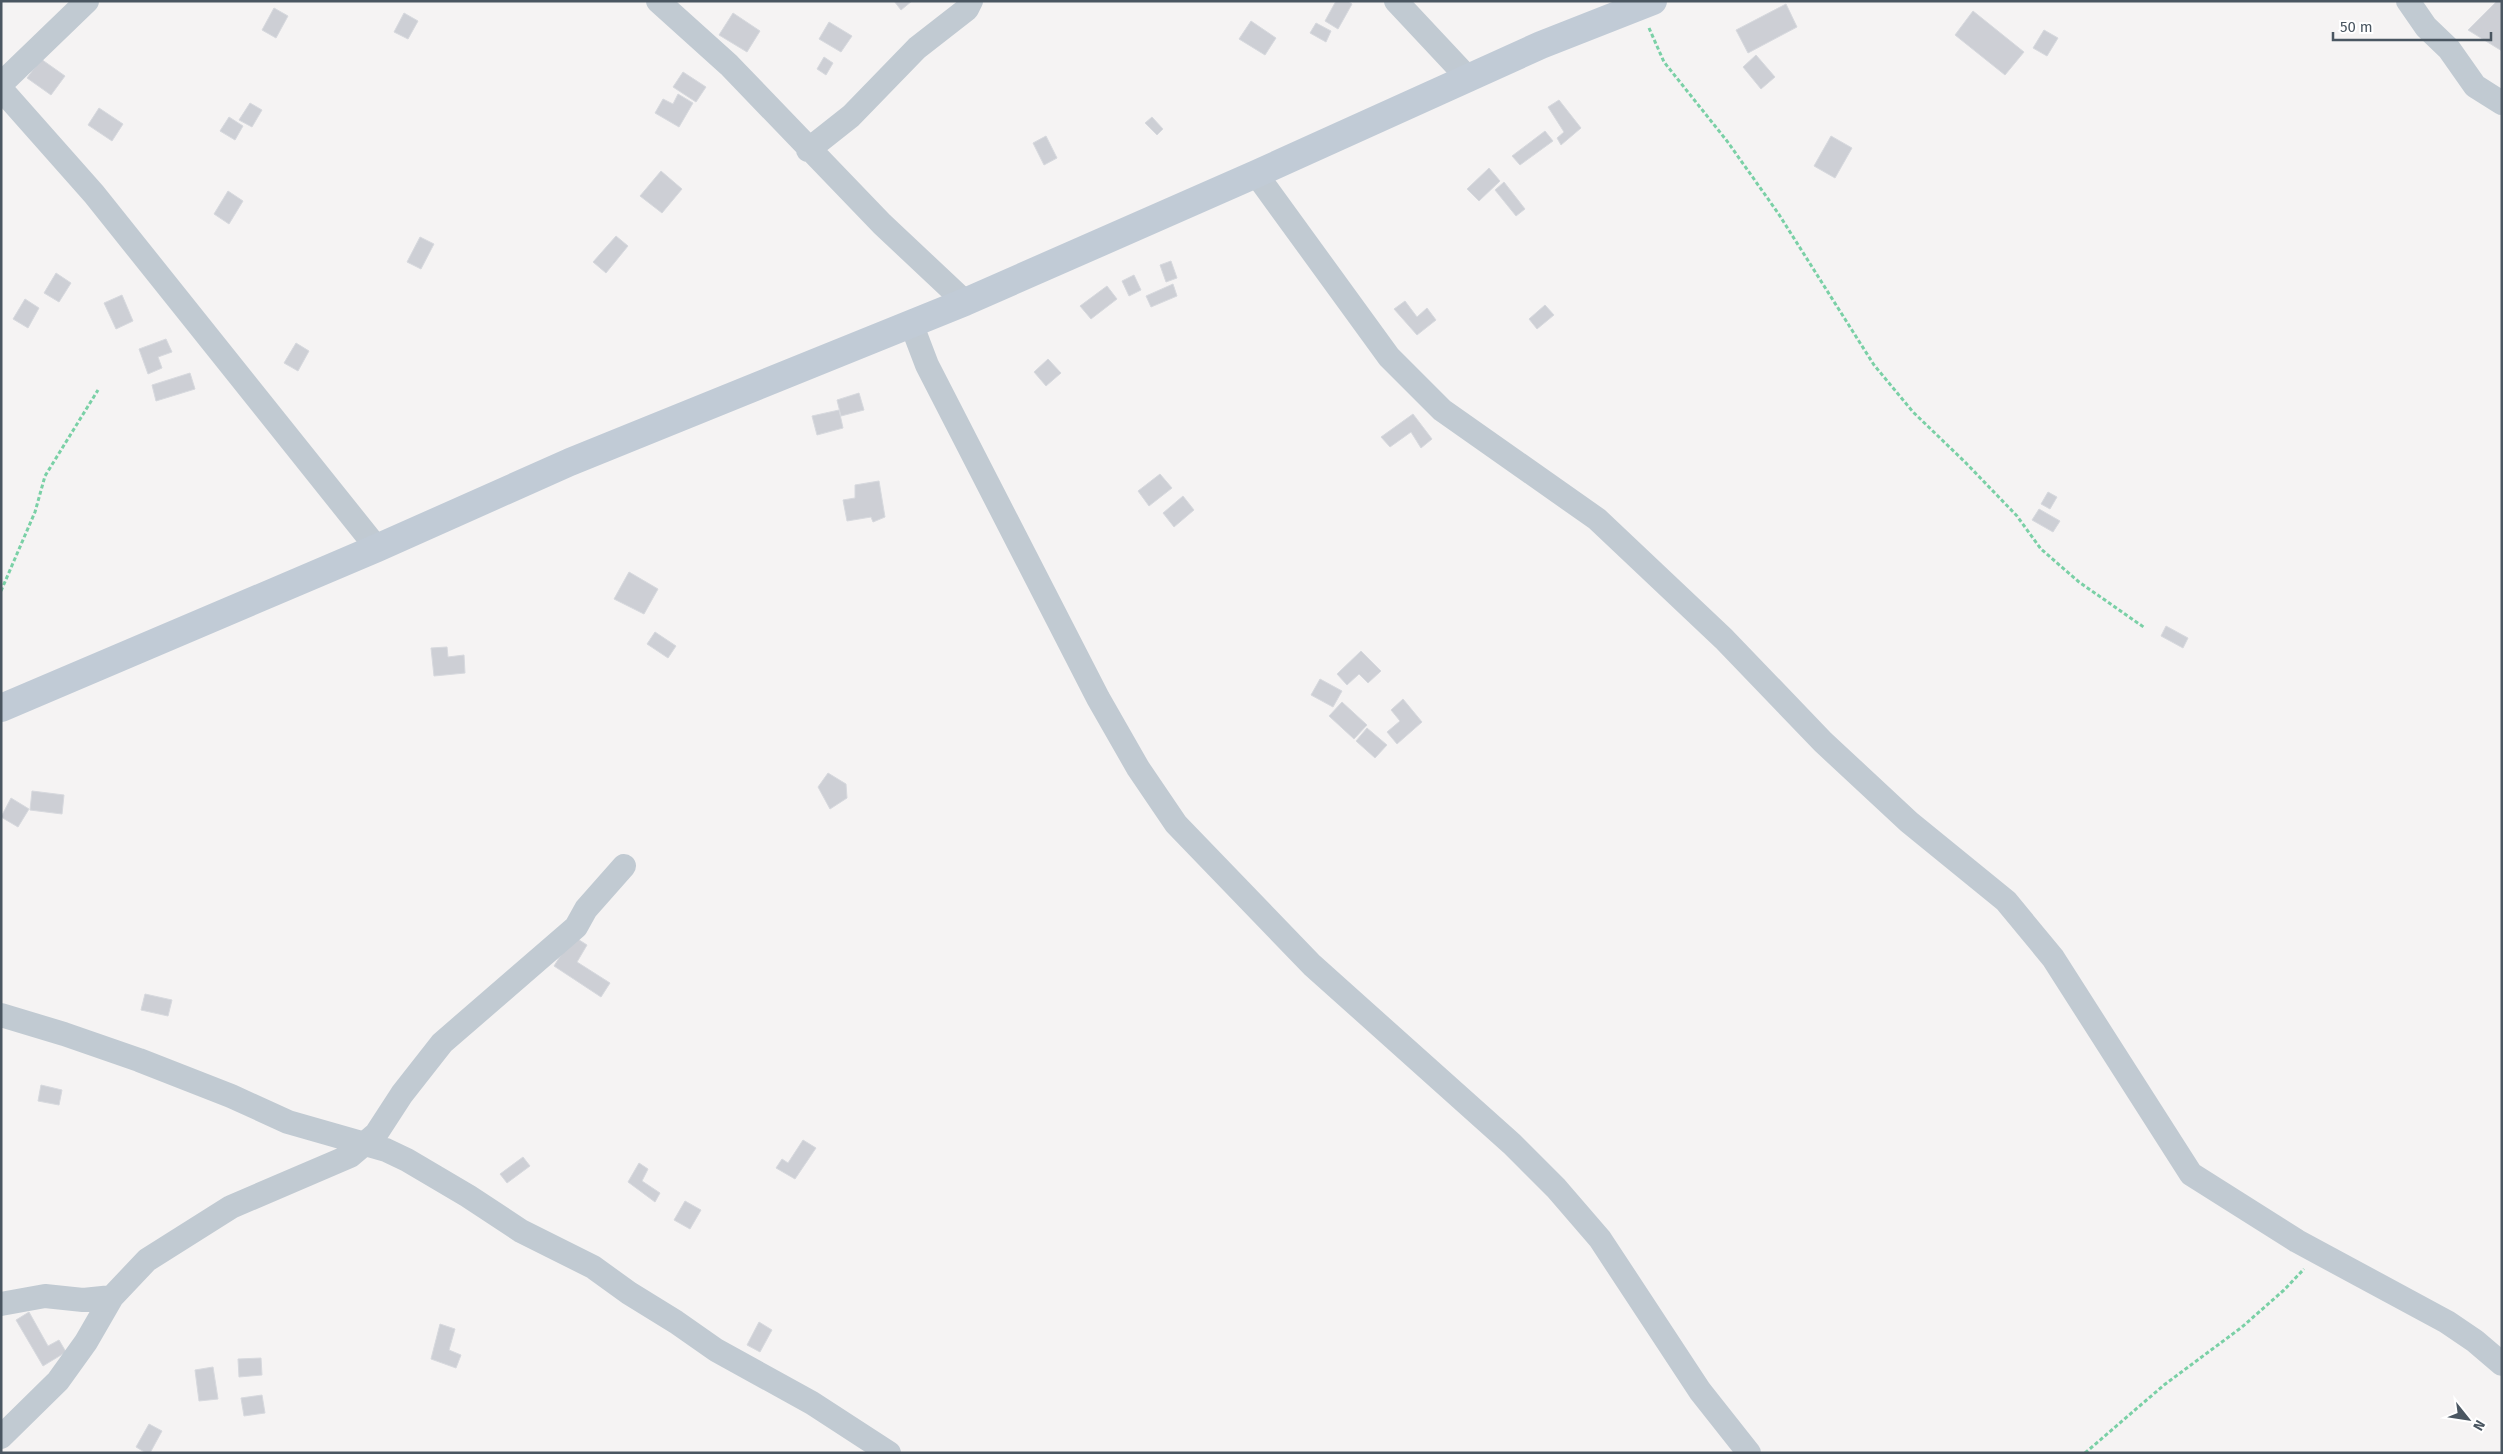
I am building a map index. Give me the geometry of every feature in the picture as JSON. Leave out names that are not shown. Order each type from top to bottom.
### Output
[{"type":"main road","points":[[1,708],[377,548],[570,462],[965,302],[1469,79],[1541,45],[1647,4]]},
{"type":"street","points":[[1,84],[87,1]]},
{"type":"street","points":[[658,1],[729,65],[808,150],[933,274],[965,302]]},
{"type":"street","points":[[808,150],[851,116],[917,48],[967,10],[971,1]]},
{"type":"street","points":[[1396,1],[1469,79]]},
{"type":"street","points":[[2408,1],[2426,28],[2449,49],[2475,86],[2502,103]]},
{"type":"street","points":[[1,89],[94,194],[377,548]]},
{"type":"street","points":[[1256,174],[1389,357],[1442,410],[1597,520],[1724,639],[1822,742],[1902,816],[2006,901],[2053,958],[2191,1174],[2314,1251],[2447,1322],[2475,1341],[2502,1364]]},
{"type":"street","points":[[911,323],[927,365],[977,459],[1098,698],[1138,768],[1176,824],[1312,965],[1512,1144],[1556,1188],[1600,1239],[1700,1391],[1749,1453]]},
{"type":"street","points":[[1,1437],[58,1382],[86,1342],[112,1297],[147,1260],[231,1207],[344,1159],[364,1145],[376,1134],[402,1094],[442,1043],[576,927],[586,909],[624,866]]},
{"type":"street","points":[[1,1015],[111,1050],[230,1096],[288,1122],[386,1150],[407,1160],[468,1196],[521,1231],[593,1267],[716,1350],[812,1404],[889,1453]]},
{"type":"street","points":[[1,1304],[45,1296],[83,1300],[112,1297]]},
{"type":"path","points":[[1647,4],[1664,62],[1726,140],[1778,213],[1874,365],[1912,412],[1966,462],[2017,516],[2041,549],[2079,582],[2145,628]]},
{"type":"path","points":[[1,591],[35,512],[45,476],[98,390]]},
{"type":"path","points":[[2085,1453],[2164,1384],[2242,1327],[2284,1290],[2302,1272],[2314,1251]]},
{"type":"building","points":[[894,1],[912,1],[901,10]]},
{"type":"building","points":[[1336,1],[1348,1],[1352,4],[1338,29],[1325,21]]},
{"type":"building","points":[[2497,1],[2502,1],[2502,51],[2468,30]]},
{"type":"building","points":[[1786,4],[1797,27],[1748,53],[1736,30]]},
{"type":"building","points":[[274,8],[288,16],[276,38],[262,30]]},
{"type":"building","points":[[1973,11],[2024,52],[2005,75],[1955,35]]},
{"type":"building","points":[[404,13],[418,21],[408,39],[394,32]]},
{"type":"building","points":[[733,13],[760,31],[747,52],[719,35]]},
{"type":"building","points":[[1251,21],[1276,38],[1265,55],[1239,39]]},
{"type":"building","points":[[829,22],[852,36],[841,52],[819,39]]},
{"type":"building","points":[[1316,23],[1331,31],[1326,42],[1310,33]]},
{"type":"building","points":[[2044,30],[2058,38],[2047,56],[2033,48]]},
{"type":"building","points":[[1756,55],[1775,77],[1761,89],[1743,67]]},
{"type":"building","points":[[824,57],[833,63],[826,75],[817,69]]},
{"type":"building","points":[[41,59],[65,76],[51,95],[27,78]]},
{"type":"building","points":[[683,72],[706,87],[696,102],[673,87]]},
{"type":"building","points":[[678,94],[693,103],[679,127],[655,113],[663,99],[673,104]]},
{"type":"building","points":[[1559,100],[1581,128],[1561,145],[1557,138],[1564,132],[1548,107]]},
{"type":"building","points":[[250,103],[262,110],[252,127],[239,120]]},
{"type":"building","points":[[99,108],[123,124],[112,141],[88,125]]},
{"type":"building","points":[[229,117],[243,126],[235,140],[220,131]]},
{"type":"building","points":[[1152,117],[1163,129],[1157,135],[1145,123]]},
{"type":"building","points":[[1545,131],[1553,141],[1520,165],[1512,156]]},
{"type":"building","points":[[1046,136],[1057,158],[1044,165],[1033,143]]},
{"type":"building","points":[[1831,136],[1852,148],[1835,178],[1814,166]]},
{"type":"building","points":[[1489,168],[1500,181],[1479,201],[1467,189]]},
{"type":"building","points":[[661,171],[682,189],[662,213],[640,196]]},
{"type":"building","points":[[1504,182],[1525,209],[1516,216],[1495,190]]},
{"type":"building","points":[[228,191],[243,201],[229,224],[214,214]]},
{"type":"building","points":[[616,236],[628,246],[606,273],[593,262]]},
{"type":"building","points":[[420,237],[434,244],[421,269],[407,262]]},
{"type":"building","points":[[1171,261],[1177,278],[1166,282],[1160,265]]},
{"type":"building","points":[[56,273],[71,283],[59,302],[44,293]]},
{"type":"building","points":[[1134,275],[1141,290],[1129,296],[1122,281]]},
{"type":"building","points":[[1173,284],[1177,296],[1151,307],[1146,296]]},
{"type":"building","points":[[1107,286],[1117,299],[1091,319],[1080,306]]},
{"type":"building","points":[[122,295],[133,321],[116,329],[104,303]]},
{"type":"building","points":[[25,299],[39,308],[28,328],[13,319]]},
{"type":"building","points":[[1405,301],[1417,317],[1427,308],[1436,320],[1417,335],[1394,309]]},
{"type":"building","points":[[1545,305],[1554,315],[1537,329],[1529,319]]},
{"type":"building","points":[[166,339],[172,352],[158,357],[162,368],[148,374],[139,349]]},
{"type":"building","points":[[296,343],[309,351],[298,371],[284,363]]},
{"type":"building","points":[[1048,359],[1061,373],[1046,386],[1034,372]]},
{"type":"building","points":[[190,373],[195,389],[156,401],[152,385]]},
{"type":"building","points":[[859,393],[864,410],[841,416],[837,400]]},
{"type":"building","points":[[839,410],[843,428],[817,435],[812,416]]},
{"type":"building","points":[[1413,414],[1432,439],[1421,448],[1411,432],[1390,447],[1381,437]]},
{"type":"building","points":[[1160,474],[1172,488],[1149,506],[1138,491]]},
{"type":"building","points":[[879,481],[885,517],[873,522],[871,517],[847,521],[843,500],[855,498],[855,485]]},
{"type":"building","points":[[2048,492],[2057,497],[2050,509],[2041,504]]},
{"type":"building","points":[[1183,496],[1194,510],[1174,527],[1163,513]]},
{"type":"building","points":[[2039,509],[2060,521],[2053,532],[2032,520]]},
{"type":"building","points":[[629,572],[658,589],[644,614],[614,599]]},
{"type":"building","points":[[2166,626],[2188,638],[2183,648],[2161,636]]},
{"type":"building","points":[[655,632],[676,646],[668,658],[647,644]]},
{"type":"building","points":[[447,647],[448,657],[464,655],[465,673],[434,676],[431,648]]},
{"type":"building","points":[[1361,651],[1381,671],[1368,683],[1359,674],[1347,685],[1337,674]]},
{"type":"building","points":[[1320,679],[1342,691],[1333,707],[1311,695]]},
{"type":"building","points":[[1403,699],[1422,722],[1397,744],[1387,732],[1400,721],[1391,710]]},
{"type":"building","points":[[1342,702],[1367,725],[1354,739],[1329,716]]},
{"type":"building","points":[[1367,728],[1387,745],[1375,758],[1356,741]]},
{"type":"building","points":[[828,773],[846,784],[847,798],[830,809],[818,787]]},
{"type":"building","points":[[32,791],[64,795],[62,814],[30,810]]},
{"type":"building","points":[[11,798],[29,809],[18,827],[1,817]]},
{"type":"building","points":[[573,936],[587,945],[577,962],[610,983],[601,997],[554,966]]},
{"type":"building","points":[[145,994],[172,1000],[168,1016],[141,1010]]},
{"type":"building","points":[[41,1085],[62,1090],[59,1105],[38,1101]]},
{"type":"building","points":[[803,1140],[816,1148],[795,1179],[776,1168],[782,1159],[788,1163]]},
{"type":"building","points":[[523,1157],[530,1166],[507,1183],[500,1174]]},
{"type":"building","points":[[639,1163],[648,1169],[642,1181],[660,1193],[655,1202],[628,1182]]},
{"type":"building","points":[[685,1201],[701,1210],[690,1229],[674,1220]]},
{"type":"building","points":[[29,1312],[48,1346],[59,1340],[66,1352],[43,1366],[16,1320]]},
{"type":"building","points":[[759,1322],[772,1330],[760,1352],[747,1345]]},
{"type":"building","points":[[440,1324],[455,1329],[449,1350],[461,1355],[456,1368],[431,1359]]},
{"type":"building","points":[[261,1358],[262,1375],[239,1377],[238,1359]]},
{"type":"building","points":[[213,1367],[218,1399],[199,1401],[195,1370]]},
{"type":"building","points":[[262,1395],[265,1413],[244,1416],[241,1398]]},
{"type":"building","points":[[149,1424],[162,1431],[150,1453],[146,1453],[136,1447]]}]
